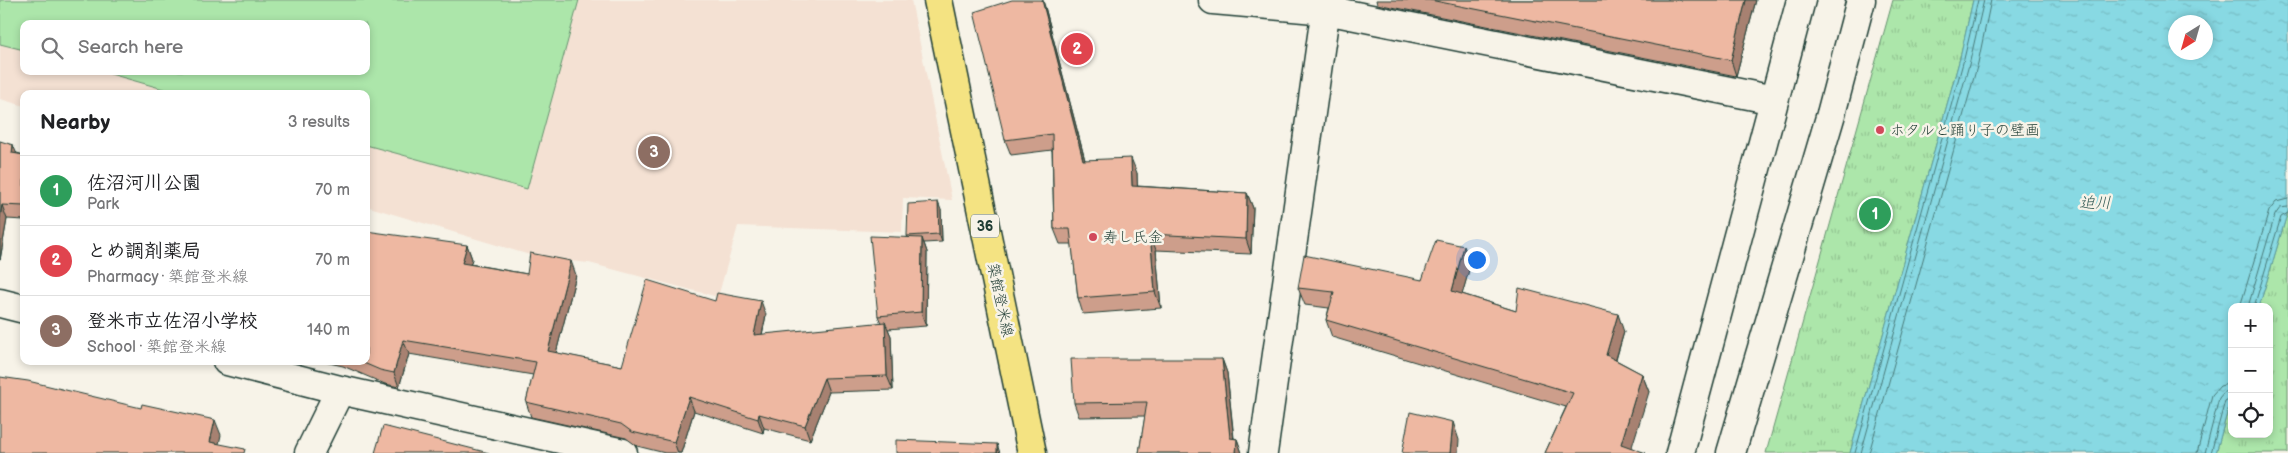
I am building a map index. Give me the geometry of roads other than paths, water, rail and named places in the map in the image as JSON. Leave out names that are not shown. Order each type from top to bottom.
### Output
[{"type":"main road","name":"築館登米線","points":[[938,0],[1032,453]]},
{"type":"street","points":[[1213,0],[1326,5],[1774,100]]},
{"type":"street","points":[[1680,453],[1801,0]]},
{"type":"street","points":[[1731,453],[1831,114],[1861,0]]},
{"type":"street","points":[[1263,453],[1326,5]]},
{"type":"street","points":[[0,303],[20,309]]},
{"type":"street","points":[[243,365],[340,390],[623,453]]},
{"type":"street","points":[[309,453],[340,390]]},
{"type":"water","name":"迫川","points":[[1973,0],[2288,0],[2288,211],[2260,303],[2228,303],[2228,410],[2216,453],[1850,453],[1960,58]]},
{"type":"place","name":"とめ調剤薬局","points":[[1077,49]]},
{"type":"place","name":"ホタルと踊り子の壁画","points":[[1880,130]]},
{"type":"place","name":"登米市立佐沼小学校","points":[[654,152]]},
{"type":"place","name":"佐沼河川公園","points":[[1875,214]]},
{"type":"place","name":"寿し氏金","points":[[1093,237]]}]
